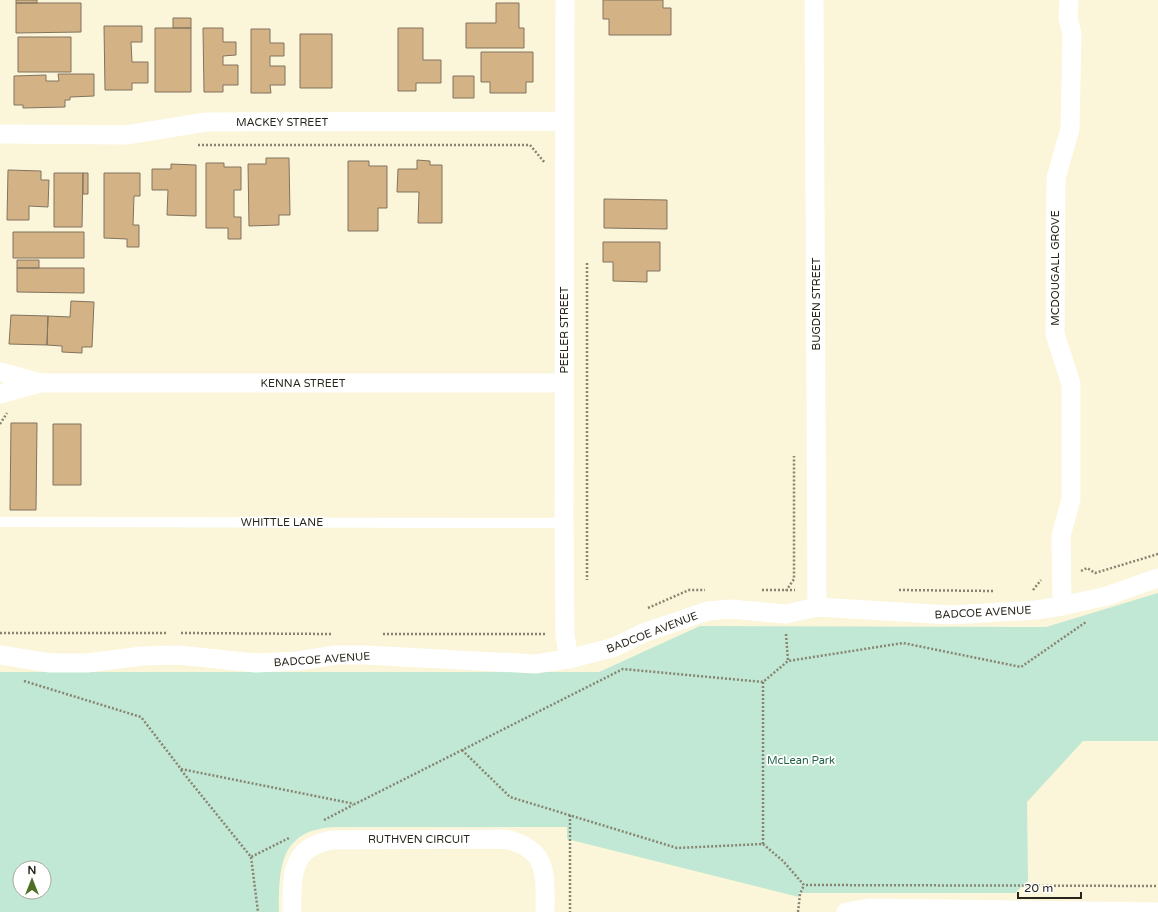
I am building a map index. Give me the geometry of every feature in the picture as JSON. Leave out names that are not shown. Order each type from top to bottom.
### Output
[{"type":"street","name":"PEELER STREET","points":[[565,0],[564,523],[565,634],[569,659]]},
{"type":"street","name":"BUGDEN STREET","points":[[814,0],[817,607]]},
{"type":"street","name":"MCDOUGALL GROVE","points":[[1062,606],[1061,536],[1071,499],[1071,384],[1055,334],[1056,178],[1070,128],[1072,34],[1068,18],[1069,0]]},
{"type":"street","name":"MACKEY STREET","points":[[0,134],[126,135],[206,122],[564,121]]},
{"type":"street","name":"KENNA STREET","points":[[0,372],[41,383],[564,383]]},
{"type":"street","name":"KENNA STREET","points":[[0,394],[41,383]]},
{"type":"street","name":"BADCOE AVENUE","points":[[0,655],[50,663],[87,663],[142,656],[178,655],[256,663],[298,661],[336,655],[366,655],[535,664],[569,659],[615,647],[643,633],[708,611],[730,609],[786,614],[817,607],[951,615],[1062,606],[1107,596],[1158,578]]},
{"type":"street","name":"RUTHVEN CIRCUIT","points":[[292,912],[292,876],[299,859],[311,846],[331,840],[505,839],[521,842],[533,851],[540,862],[545,873],[545,912]]},
{"type":"street","points":[[846,912],[870,908],[1157,912]]},
{"type":"lane","name":"WHITTLE LANE","points":[[0,522],[564,523]]},
{"type":"path","points":[[192,146],[530,145],[546,164],[564,164]]},
{"type":"path","points":[[586,257],[586,585]]},
{"type":"path","points":[[320,822],[624,669],[763,682],[788,661],[902,643],[1022,666],[1092,618]]},
{"type":"path","points":[[18,680],[141,717],[251,857],[258,912]]},
{"type":"path","points":[[763,682],[763,844]]},
{"type":"path","points":[[462,750],[510,797],[677,848],[763,844],[783,861],[804,885],[1158,886]]},
{"type":"path","points":[[181,769],[354,804]]},
{"type":"path","points":[[570,815],[570,912]]},
{"type":"path","points":[[251,857],[293,836]]},
{"type":"path","points":[[798,912],[800,894],[804,885]]},
{"type":"green space","name":"McLean Park","points":[[1158,593],[1158,741],[1083,741],[1027,802],[1028,881],[1015,893],[799,893],[799,897],[567,839],[567,827],[336,827],[317,829],[303,835],[293,843],[286,854],[282,866],[279,912],[0,912],[0,672],[599,672],[700,626],[1046,627]]},
{"type":"building","points":[[16,0],[37,0],[37,3],[16,3]]},
{"type":"building","points":[[603,0],[663,0],[663,8],[671,8],[671,35],[609,35],[609,19],[603,19]]},
{"type":"building","points":[[16,3],[81,3],[81,32],[16,33]]},
{"type":"building","points":[[496,3],[519,3],[519,28],[524,28],[524,48],[466,48],[466,23],[496,23]]},
{"type":"building","points":[[173,18],[191,18],[191,28],[173,28]]},
{"type":"building","points":[[104,26],[142,26],[142,42],[131,42],[132,62],[148,62],[148,83],[132,83],[132,90],[105,90]]},
{"type":"building","points":[[155,28],[191,28],[191,92],[155,92]]},
{"type":"building","points":[[203,28],[223,28],[223,42],[236,42],[236,55],[223,56],[223,65],[238,65],[238,85],[223,85],[223,92],[204,92]]},
{"type":"building","points":[[398,28],[423,28],[423,60],[441,60],[441,83],[416,83],[416,91],[398,91]]},
{"type":"building","points":[[251,29],[270,29],[270,43],[284,43],[284,56],[270,56],[270,66],[285,66],[285,85],[270,85],[271,93],[251,93]]},
{"type":"building","points":[[300,34],[332,34],[332,88],[300,88]]},
{"type":"building","points":[[18,37],[71,37],[71,72],[18,72]]},
{"type":"building","points":[[481,52],[533,52],[533,82],[526,82],[526,93],[490,93],[490,82],[481,82]]},
{"type":"building","points":[[58,74],[94,74],[94,96],[70,97],[70,100],[65,100],[65,107],[23,108],[23,105],[14,105],[14,76],[46,75],[46,81],[59,81]]},
{"type":"building","points":[[453,76],[474,76],[474,98],[453,98]]},
{"type":"building","points":[[266,158],[289,158],[290,215],[279,215],[279,225],[249,226],[248,164],[266,164]]},
{"type":"building","points":[[417,160],[430,161],[430,165],[442,165],[442,223],[418,223],[419,192],[397,192],[398,169],[417,169]]},
{"type":"building","points":[[348,161],[369,161],[369,166],[387,166],[387,208],[378,208],[378,231],[348,231]]},
{"type":"building","points":[[206,163],[224,163],[224,167],[241,167],[241,190],[234,190],[234,217],[241,217],[241,239],[228,239],[228,228],[206,228]]},
{"type":"building","points":[[171,164],[196,165],[196,216],[167,215],[168,190],[152,190],[152,169],[171,169]]},
{"type":"building","points":[[8,170],[41,171],[41,180],[49,180],[48,207],[29,206],[29,220],[7,220]]},
{"type":"building","points":[[54,173],[83,173],[82,227],[54,227]]},
{"type":"building","points":[[83,173],[88,173],[88,194],[83,194]]},
{"type":"building","points":[[104,173],[140,173],[140,196],[134,196],[133,225],[139,225],[139,247],[127,247],[127,239],[104,238]]},
{"type":"building","points":[[604,199],[667,200],[667,229],[604,228]]},
{"type":"building","points":[[13,232],[84,232],[84,258],[13,258]]},
{"type":"building","points":[[603,242],[660,242],[660,271],[647,271],[647,282],[613,281],[613,262],[603,262]]},
{"type":"building","points":[[17,260],[39,260],[39,268],[17,268]]},
{"type":"building","points":[[17,268],[84,268],[84,293],[17,292]]},
{"type":"building","points":[[71,301],[94,302],[92,347],[82,347],[82,353],[62,352],[62,346],[47,345],[48,316],[70,317]]},
{"type":"building","points":[[11,315],[48,316],[47,345],[9,344]]},
{"type":"building","points":[[11,423],[37,423],[36,510],[10,510]]},
{"type":"building","points":[[53,424],[81,424],[81,485],[53,485]]}]
